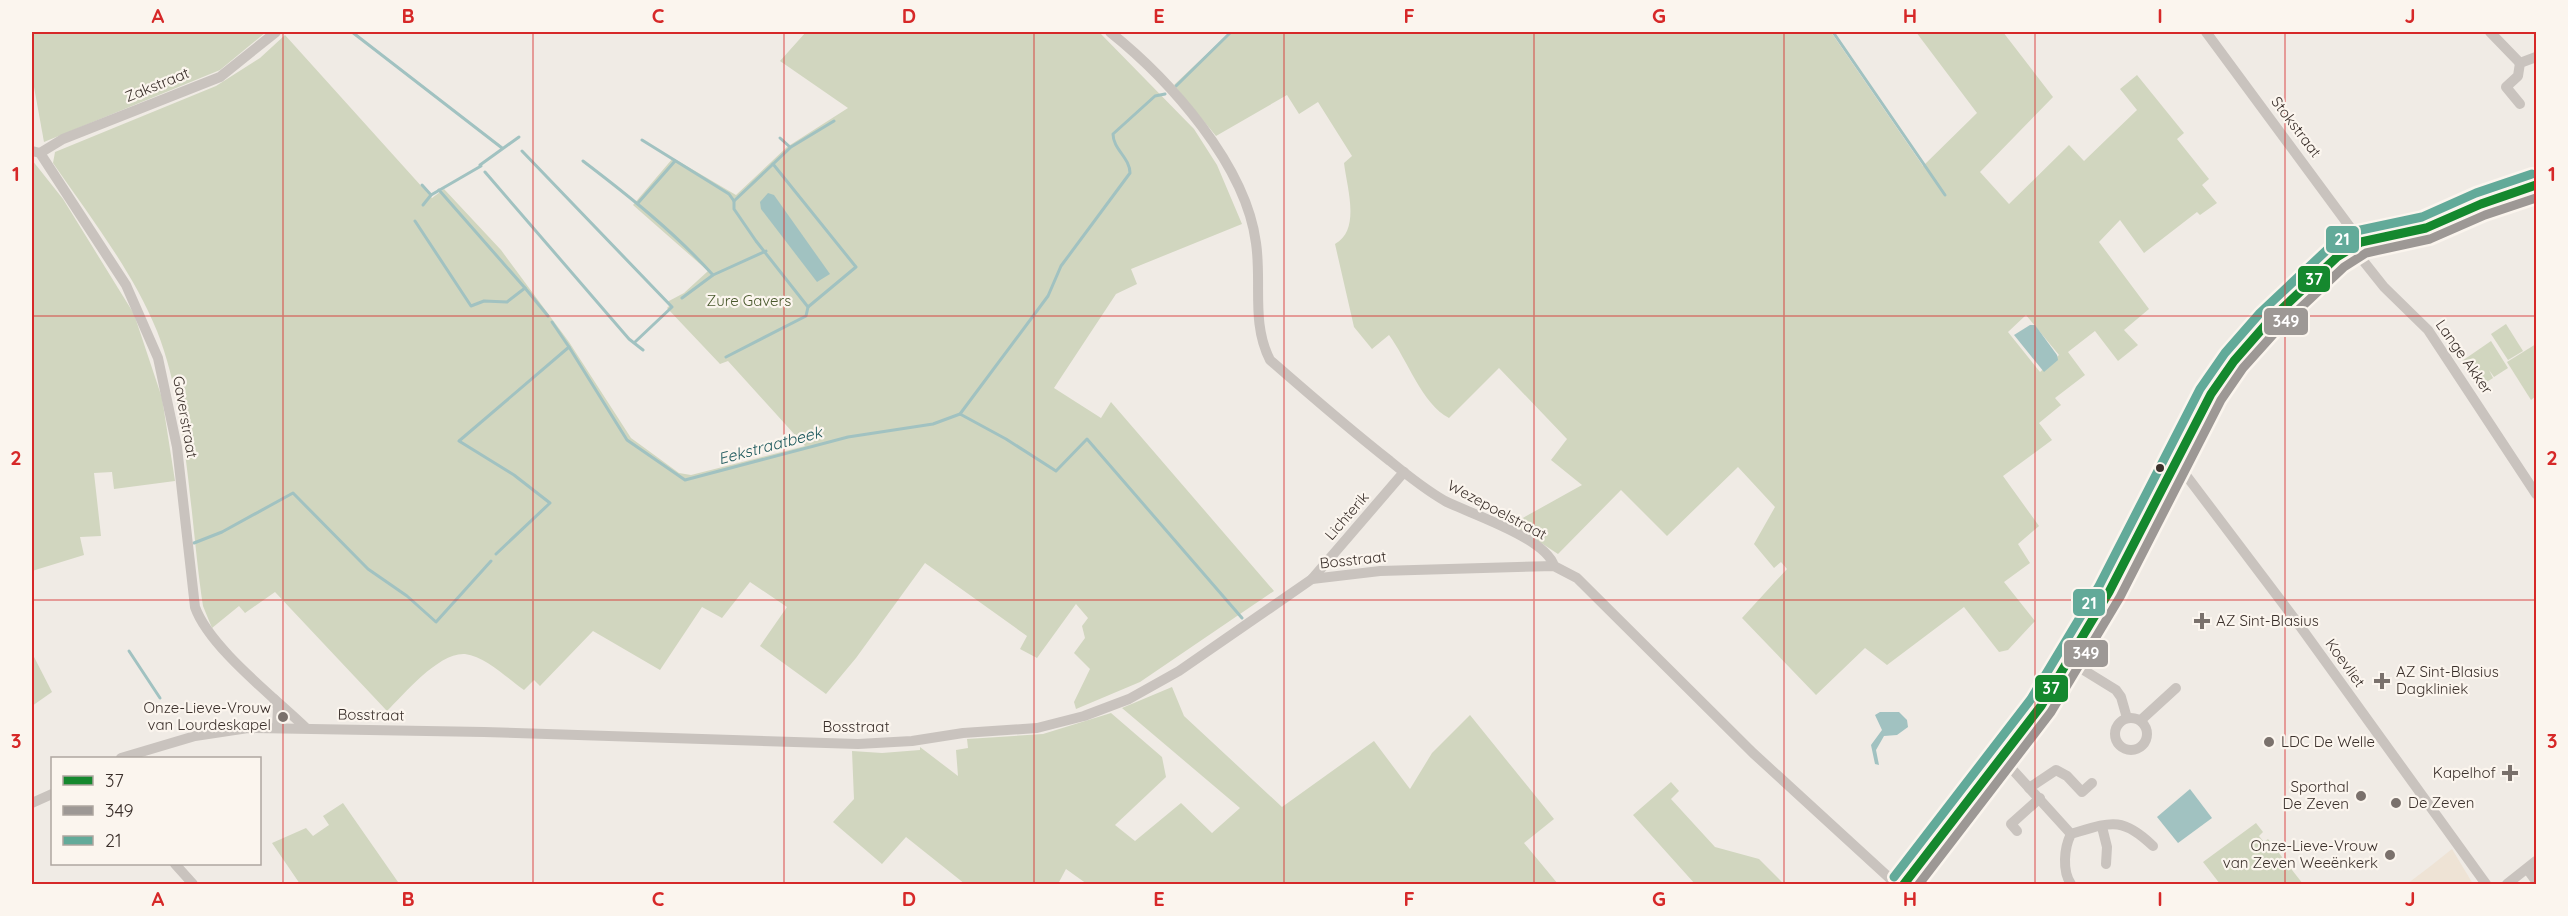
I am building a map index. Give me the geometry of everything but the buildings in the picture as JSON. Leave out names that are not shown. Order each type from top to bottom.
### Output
[{"type":"street","name":"Zakstraat","points":[[36,152],[63,139],[220,77],[276,32]]},
{"type":"street","name":"Wezepoelstraat","points":[[1110,32],[1192,112],[1214,142],[1240,192],[1252,223],[1257,245],[1258,323],[1261,342],[1270,360],[1404,472],[1446,501],[1509,530],[1540,548],[1549,556],[1554,566],[1577,578],[1753,753],[1896,885]]},
{"type":"street","name":"Stokstraat","points":[[2206,32],[2357,245]]},
{"type":"street","points":[[2490,32],[2520,63]]},
{"type":"street","points":[[2520,63],[2536,57]]},
{"type":"street","points":[[2520,63],[2518,76],[2506,87],[2520,105]]},
{"type":"street","name":"Gaverstraat","points":[[36,152],[126,285],[158,358],[177,447],[195,607],[199,620],[210,635],[306,728]]},
{"type":"street","points":[[1904,885],[2041,706],[2109,592],[2211,394],[2234,361],[2269,321],[2322,270],[2357,245],[2427,228],[2499,197],[2536,185]]},
{"type":"street","name":"Lange Akker","points":[[2357,245],[2384,287],[2428,330],[2536,494]]},
{"type":"street","name":"Koevliet","points":[[2176,462],[2306,635],[2486,885]]},
{"type":"street","name":"Lichterik","points":[[1312,579],[1404,472]]},
{"type":"street","name":"Bosstraat","points":[[127,757],[195,735],[238,729],[306,728],[858,744],[1037,728],[1084,716],[1129,699],[1179,671],[1312,579],[1380,571],[1554,566]]},
{"type":"street","points":[[2069,661],[2115,690],[2121,697],[2127,718]]},
{"type":"street","points":[[2141,720],[2176,688]]},
{"type":"street","points":[[272,696],[278,707],[277,728]]},
{"type":"street","points":[[2127,718],[2141,720],[2148,731],[2143,746],[2131,751],[2120,745],[2115,736],[2119,723],[2127,718]]},
{"type":"street","points":[[2002,758],[2071,834]]},
{"type":"street","points":[[2029,788],[2056,770],[2067,776],[2079,795],[2092,783]]},
{"type":"street","points":[[32,803],[51,794]]},
{"type":"street","points":[[2010,824],[2040,798]]},
{"type":"street","points":[[2071,834],[2121,824],[2130,825],[2153,846]]},
{"type":"street","points":[[2102,827],[2107,847],[2106,864]]},
{"type":"street","points":[[2071,834],[2066,844],[2066,875],[2071,885]]},
{"type":"street","points":[[2507,885],[2528,870],[2536,861]]},
{"type":"street","points":[[176,865],[193,885]]},
{"type":"street","points":[[2528,870],[2536,881]]},
{"type":"green space","points":[[32,32],[266,32],[220,70],[44,142],[32,76]]},
{"type":"green space","name":"Zure Gavers","points":[[806,32],[1099,32],[1194,129],[1217,165],[1242,224],[1131,269],[1137,284],[1116,294],[1054,388],[1101,418],[1111,402],[1274,591],[1140,682],[1076,709],[1074,702],[1090,669],[1074,653],[1085,638],[1082,626],[1088,618],[1076,604],[1037,658],[1020,649],[1027,636],[925,563],[856,658],[826,694],[760,646],[787,607],[750,582],[722,618],[702,607],[660,670],[593,631],[540,686],[534,680],[524,690],[481,659],[465,654],[455,655],[423,675],[387,711],[275,592],[245,613],[239,606],[212,628],[203,606],[182,430],[167,362],[157,331],[147,308],[110,244],[53,163],[55,152],[216,86],[260,58],[285,35],[432,198],[444,189],[501,250],[569,342],[631,438],[679,473],[691,475],[805,446],[728,361],[720,364],[667,308],[670,305],[667,302],[684,293],[708,271],[633,205],[673,158],[736,195],[787,147],[848,108],[780,61]]},
{"type":"green space","points":[[1230,32],[1831,32],[1923,166],[1977,113],[1916,32],[2003,32],[2053,97],[1980,172],[2009,204],[2069,145],[2084,161],[2137,110],[2120,89],[2137,75],[2184,133],[2177,139],[2209,179],[2202,185],[2217,203],[2200,215],[2197,212],[2144,253],[2120,220],[2099,242],[2149,309],[2124,330],[2138,345],[2118,361],[2095,331],[2068,352],[2085,375],[2055,398],[2061,405],[2039,423],[2052,440],[2003,476],[2039,526],[2018,544],[2030,563],[2004,582],[2035,621],[2008,650],[1999,652],[1964,607],[1887,665],[1865,648],[1816,695],[1742,618],[1787,569],[1781,562],[1774,568],[1754,544],[1775,507],[1738,467],[1667,536],[1621,490],[1558,554],[1512,524],[1582,485],[1551,460],[1567,439],[1499,368],[1449,418],[1439,411],[1423,392],[1389,335],[1372,349],[1354,327],[1335,244],[1343,238],[1350,219],[1344,163],[1352,156],[1318,102],[1299,114],[1287,95],[1216,136],[1174,85]],"holes":[[[2026,315],[2059,355],[2040,372],[2008,332]]]},
{"type":"green space","points":[[32,160],[63,199],[134,314],[162,398],[175,481],[114,489],[112,472],[94,473],[101,536],[80,537],[84,555],[32,571]]},
{"type":"green space","points":[[2506,324],[2523,351],[2508,360],[2491,334]]},
{"type":"green space","points":[[2491,341],[2508,368],[2494,377],[2489,370],[2493,378],[2479,387],[2462,361]]},
{"type":"green space","points":[[2536,344],[2536,396],[2531,400],[2507,362]]},
{"type":"green space","points":[[32,653],[52,692],[32,706]]},
{"type":"green space","points":[[1172,687],[1184,716],[1282,807],[1374,741],[1410,789],[1432,753],[1470,715],[1554,819],[1524,843],[1558,884],[1087,884],[1066,869],[1058,884],[965,884],[906,837],[882,864],[833,822],[854,799],[852,751],[882,753],[920,750],[920,747],[958,776],[956,750],[968,748],[967,739],[1043,734],[1111,713],[1162,757],[1166,777],[1115,825],[1135,841],[1181,803],[1212,833],[1240,808],[1122,708]]},
{"type":"green space","points":[[1671,782],[1679,791],[1671,799],[1715,847],[1759,859],[1784,884],[1695,884],[1633,815]]},
{"type":"green space","points":[[343,803],[398,882],[395,884],[300,884],[272,843],[306,828],[313,836],[329,825],[323,816]]},
{"type":"green space","points":[[2256,823],[2263,832],[2259,836],[2264,842],[2268,839],[2303,884],[2220,884],[2203,862]]},
{"type":"shaded area","points":[[2452,849],[2473,884],[2407,884],[2432,865]]},
{"type":"water","points":[[768,193],[774,195],[830,274],[817,282],[761,209],[760,202]]},
{"type":"water","points":[[2030,325],[2035,325],[2057,355],[2058,360],[2044,372],[2014,335]]},
{"type":"water","points":[[1880,712],[1899,712],[1907,720],[1908,727],[1897,735],[1884,736],[1876,750],[1879,765],[1875,764],[1871,745],[1882,730],[1875,715]]},
{"type":"water","points":[[2190,789],[2212,818],[2178,843],[2157,817]]},
{"type":"waterway","points":[[352,32],[502,148]]},
{"type":"waterway","name":"Eekstraatbeek","points":[[1176,86],[1231,32]]},
{"type":"waterway","points":[[1833,32],[1945,195]]},
{"type":"waterway","name":"Eekstraatbeek","points":[[496,554],[550,503],[514,475],[459,441],[569,347],[627,440],[685,480],[848,437],[933,424],[960,414],[1048,296],[1061,266],[1130,173],[1113,134],[1155,96],[1165,94]]},
{"type":"waterway","points":[[734,201],[791,147],[834,121]]},
{"type":"waterway","points":[[480,165],[519,137]]},
{"type":"waterway","points":[[780,138],[790,147]]},
{"type":"waterway","points":[[642,140],[729,194],[734,201],[734,209],[756,241],[808,307],[856,267],[773,164]]},
{"type":"waterway","points":[[522,151],[672,307],[635,342]]},
{"type":"waterway","points":[[583,161],[651,215],[713,275]]},
{"type":"waterway","points":[[638,203],[675,161]]},
{"type":"waterway","points":[[422,185],[431,195],[481,166]]},
{"type":"waterway","points":[[485,172],[629,339],[643,350]]},
{"type":"waterway","points":[[439,190],[525,288]]},
{"type":"waterway","points":[[423,205],[431,195]]},
{"type":"waterway","points":[[415,221],[471,306],[484,301],[507,302],[525,288],[548,316]]},
{"type":"waterway","points":[[682,298],[713,275],[766,251]]},
{"type":"waterway","points":[[726,357],[806,316],[808,307]]},
{"type":"waterway","points":[[552,322],[569,347]]},
{"type":"waterway","points":[[960,414],[1006,439],[1056,471],[1087,439],[1242,618]]},
{"type":"waterway","name":"Eekstraatbeek","points":[[194,543],[222,532],[293,493],[368,569],[407,596],[436,622],[491,561]]},
{"type":"waterway","name":"Eekstraatbeek","points":[[129,651],[160,698]]},
{"type":"transit line","name":"21","points":[[1894,877],[2031,699],[2099,586],[2200,389],[2225,353],[2260,313],[2329,248],[2356,231],[2422,217],[2476,193],[2532,174]]},
{"type":"transit line","name":"37","points":[[1904,884],[2041,706],[2109,592],[2211,394],[2234,361],[2269,321],[2337,257],[2361,242],[2426,228],[2481,204],[2536,185]]},
{"type":"transit line","name":"349","points":[[1919,884],[2051,712],[2120,597],[2221,400],[2243,368],[2278,329],[2344,267],[2366,253],[2430,239],[2485,215],[2536,198]]},
{"type":"place","name":"AZ Sint-Blasius","points":[[2202,621]]},
{"type":"place","name":"AZ Sint-Blasius Dagkliniek","points":[[2382,681]]},
{"type":"place","name":"Onze-Lieve-Vrouw van Lourdeskapel","points":[[283,717]]},
{"type":"place","name":"LDC De Welle","points":[[2269,742]]},
{"type":"place","name":"Kapelhof","points":[[2510,773]]},
{"type":"place","name":"Sporthal De Zeven","points":[[2361,796]]},
{"type":"place","name":"De Zeven","points":[[2396,803]]},
{"type":"place","name":"Onze-Lieve-Vrouw van Zeven Weeënkerk","points":[[2390,855]]}]
